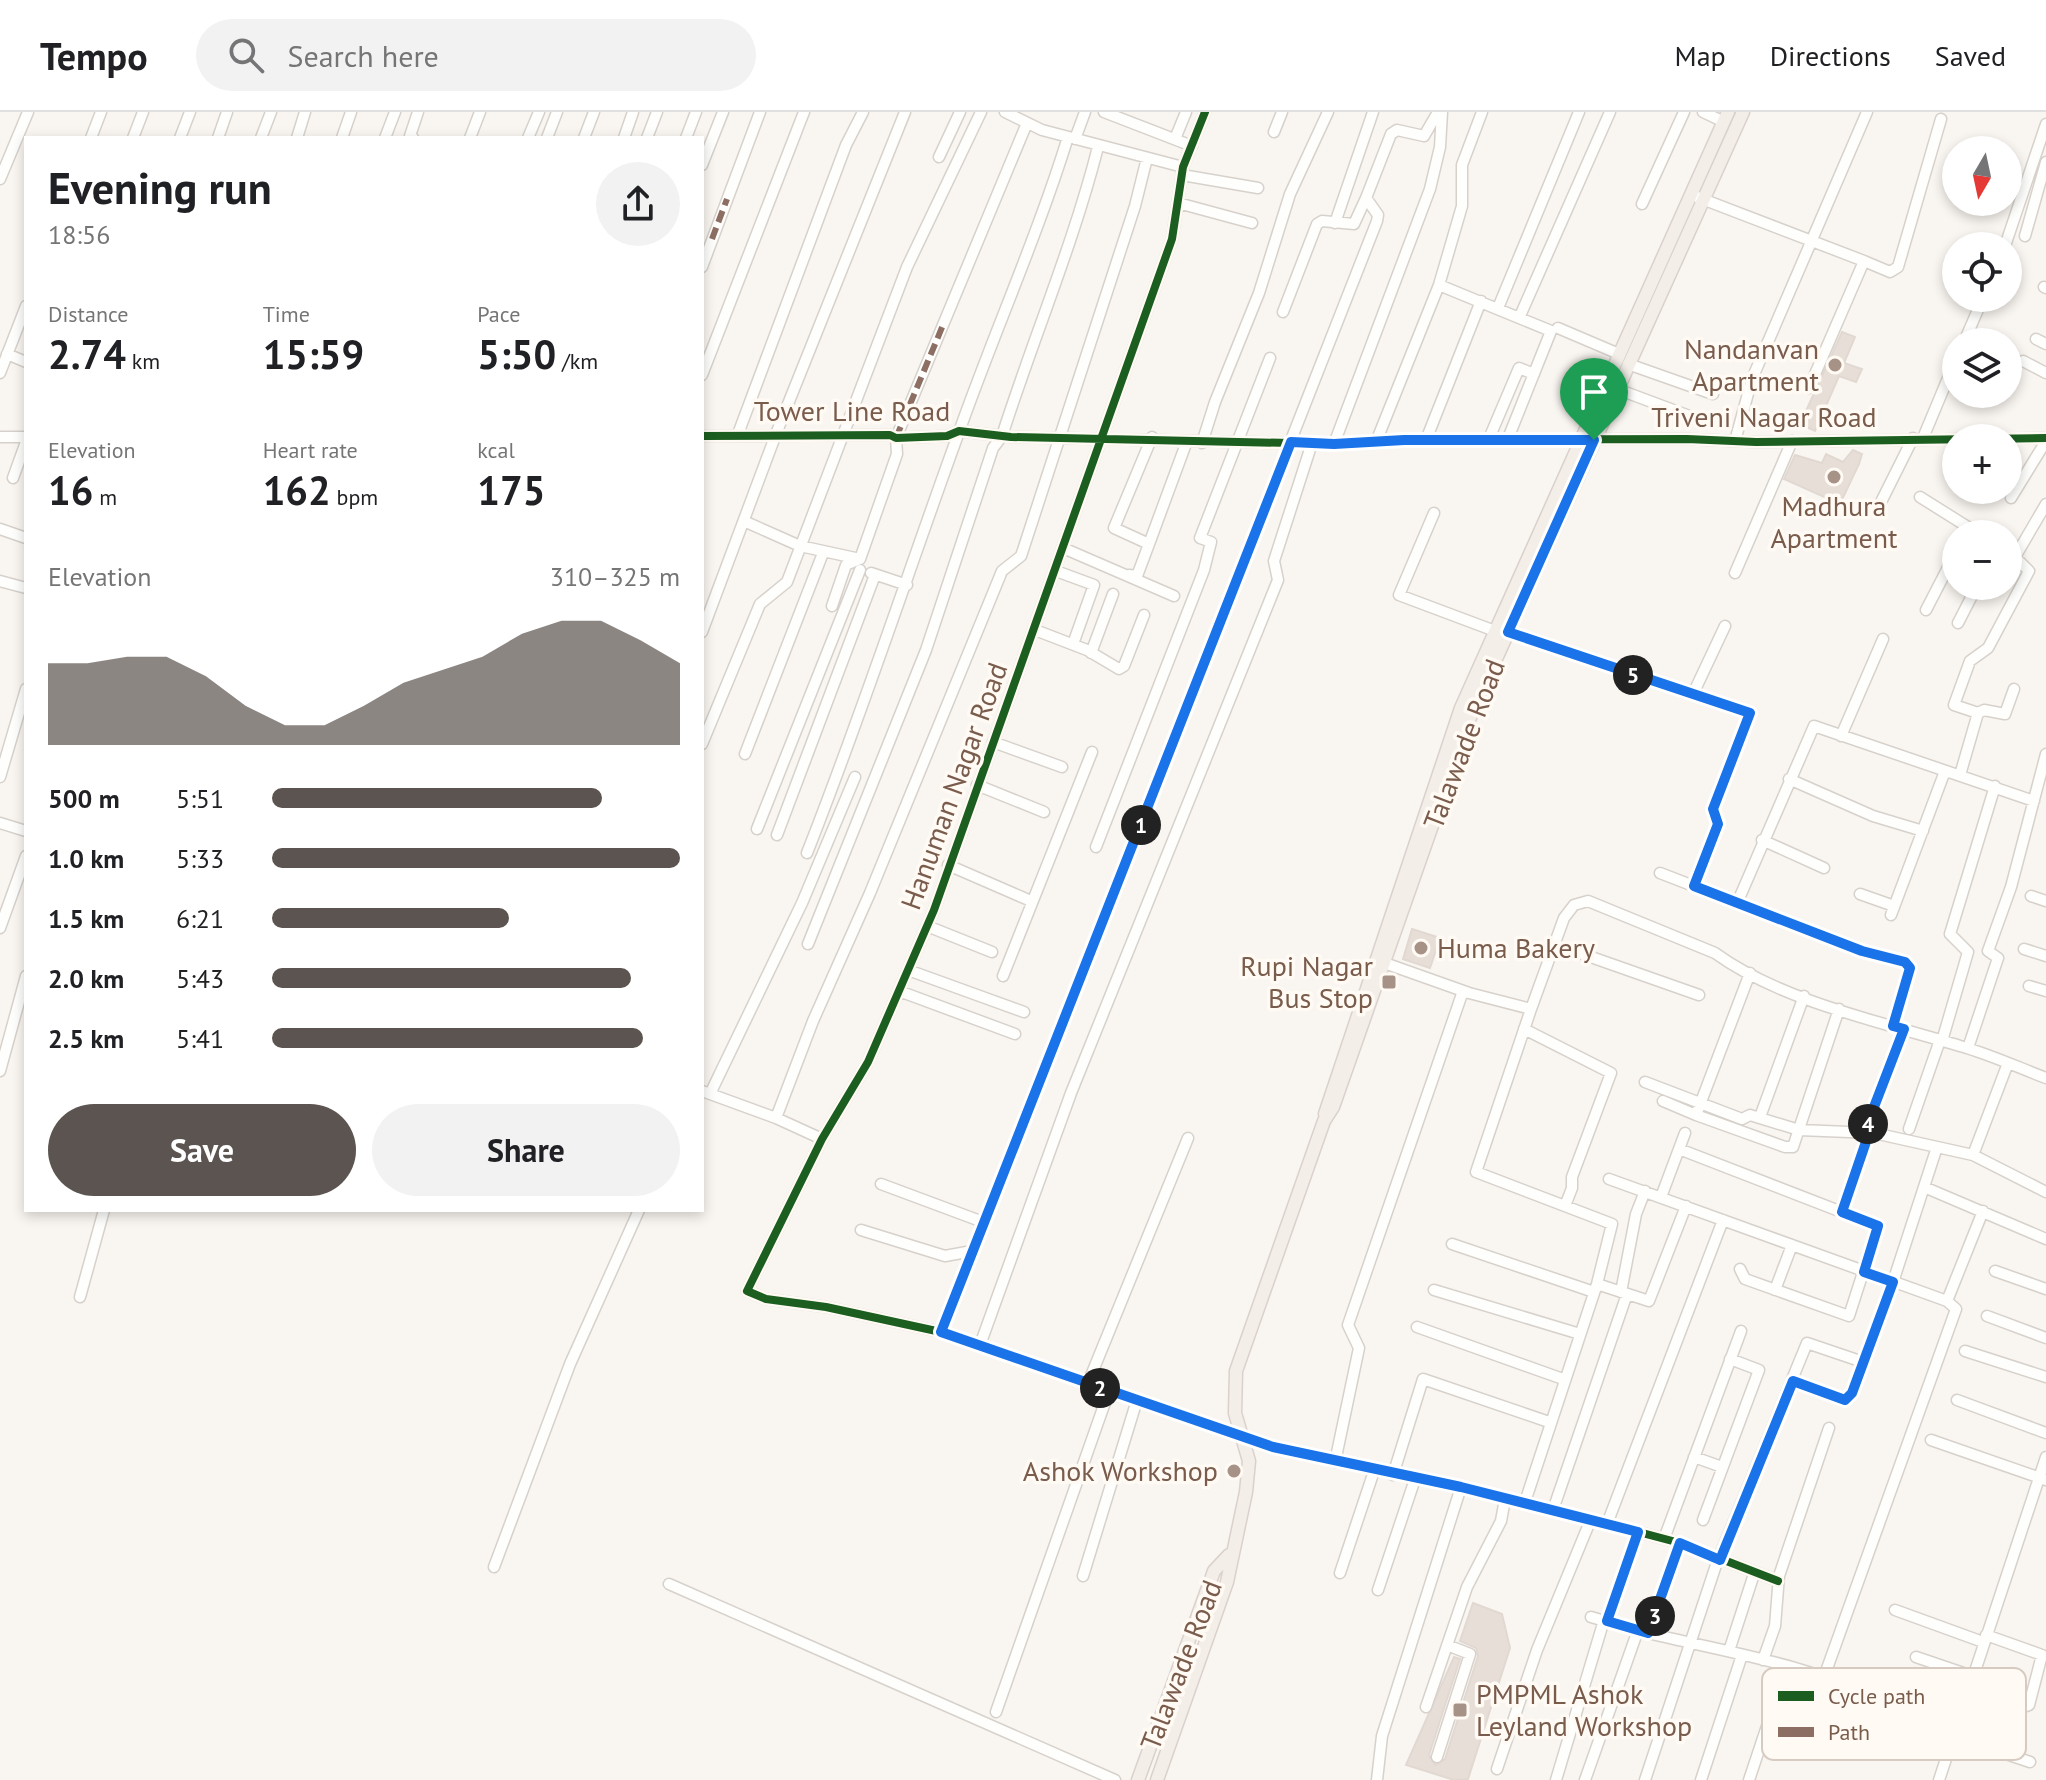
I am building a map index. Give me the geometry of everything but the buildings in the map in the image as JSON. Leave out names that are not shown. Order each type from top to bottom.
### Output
[{"type":"main road","name":"Talawade Road","points":[[1157,1780],[1227,1582],[1230,1554],[1246,1492],[1249,1461],[1233,1393],[1236,1371],[1324,1121],[1326,1101],[1380,962],[1464,717],[1500,630],[1697,197],[1743,112]]},
{"type":"main road","name":"Talawade Road","points":[[1697,197],[1726,117]]},
{"type":"main road","name":"Talawade Road","points":[[1587,440],[1617,389],[1624,359]]},
{"type":"main road","name":"Talawade Road","points":[[1138,1780],[1214,1571],[1230,1554]]},
{"type":"street","points":[[0,179],[28,112]]},
{"type":"street","points":[[92,136],[101,112]]},
{"type":"street","points":[[134,136],[143,112]]},
{"type":"street","points":[[181,136],[190,112]]},
{"type":"street","points":[[219,136],[227,112]]},
{"type":"street","points":[[262,136],[271,112]]},
{"type":"street","points":[[298,136],[305,112]]},
{"type":"street","points":[[343,136],[351,112]]},
{"type":"street","points":[[386,136],[395,112]]},
{"type":"street","points":[[410,136],[418,112]]},
{"type":"street","points":[[471,136],[480,112]]},
{"type":"street","points":[[529,136],[539,112]]},
{"type":"street","points":[[548,136],[557,112]]},
{"type":"street","points":[[585,136],[594,112]]},
{"type":"street","points":[[625,136],[633,112]]},
{"type":"street","points":[[648,136],[657,112]]},
{"type":"street","points":[[687,136],[696,112]]},
{"type":"street","points":[[704,160],[723,112]]},
{"type":"street","points":[[704,262],[760,112]]},
{"type":"street","points":[[704,370],[804,112]]},
{"type":"street","points":[[738,434],[846,145],[863,112]]},
{"type":"street","points":[[704,627],[746,522],[776,434],[905,112]]},
{"type":"street","points":[[939,157],[960,112]]},
{"type":"street","points":[[704,739],[760,604],[784,588],[907,267],[981,112]]},
{"type":"street","points":[[1005,112],[1027,123],[1098,147],[1258,188]]},
{"type":"street","points":[[807,853],[907,585],[959,431],[1072,138],[1085,112]]},
{"type":"street","points":[[1104,112],[1193,143]]},
{"type":"street","points":[[1114,112],[1177,134],[1193,143]]},
{"type":"street","points":[[1177,134],[1186,112]]},
{"type":"street","name":"Hanuman Nagar Road","points":[[941,1332],[826,1307],[766,1299],[747,1291],[822,1139],[868,1062],[927,926],[1172,239],[1183,171],[1205,112]]},
{"type":"street","points":[[1274,132],[1282,112]]},
{"type":"street","points":[[1202,443],[1215,402],[1259,293],[1290,194],[1328,112]]},
{"type":"street","points":[[1335,223],[1373,112]]},
{"type":"street","points":[[1283,312],[1317,224],[1354,224],[1391,134],[1397,130],[1424,136],[1440,112]]},
{"type":"street","points":[[1334,444],[1430,189],[1440,147],[1440,112]]},
{"type":"street","points":[[1381,442],[1439,285],[1462,206],[1462,165],[1482,112]]},
{"type":"street","points":[[1498,308],[1579,112]]},
{"type":"street","points":[[1520,316],[1610,112]]},
{"type":"street","points":[[1642,204],[1684,112]]},
{"type":"street","points":[[1703,112],[1726,117]]},
{"type":"street","points":[[1735,441],[1752,379],[1867,112]]},
{"type":"street","points":[[1697,197],[1890,272],[1898,267],[1941,119]]},
{"type":"street","points":[[757,829],[860,564],[897,454],[896,438],[1027,123]]},
{"type":"street","points":[[2010,232],[2046,124]]},
{"type":"street","points":[[808,944],[926,650],[993,448],[1002,436],[1056,273],[1072,242],[1098,147]]},
{"type":"street","points":[[776,1118],[813,1021],[961,676],[1002,571],[1021,556],[1147,158]]},
{"type":"street","points":[[2025,236],[2046,162]]},
{"type":"street","points":[[1366,198],[1378,215],[1377,221],[941,1332],[1273,1447],[1374,1471],[1461,1487],[1591,1519],[1680,1543],[1778,1581]]},
{"type":"street","points":[[1178,203],[1252,223]]},
{"type":"street","points":[[1809,388],[1864,261]]},
{"type":"street","points":[[1439,285],[1551,331],[1507,441]]},
{"type":"street","points":[[1426,440],[1481,301]]},
{"type":"street","points":[[0,373],[24,311]]},
{"type":"street","points":[[1558,328],[1624,359],[1713,394]]},
{"type":"street","points":[[7,354],[24,361]]},
{"type":"street","points":[[1096,847],[1204,570],[1211,542],[1200,538],[1270,358]]},
{"type":"street","points":[[2023,361],[2046,373]]},
{"type":"street","points":[[1488,441],[1519,368],[1534,374]]},
{"type":"street","points":[[1880,504],[1942,388]]},
{"type":"street","points":[[1617,389],[1700,420]]},
{"type":"street","name":"Tower Line Road","points":[[704,436],[776,434],[896,438],[947,436],[959,431],[1002,436],[1152,437],[1202,443],[1381,442]]},
{"type":"street","points":[[0,437],[24,440]]},
{"type":"street","points":[[1149,544],[1114,528],[1152,437]]},
{"type":"street","points":[[2022,479],[2046,439]]},
{"type":"street","name":"Triveni Nagar Road","points":[[1381,442],[2046,439]]},
{"type":"street","points":[[1127,575],[1137,576],[1187,441]]},
{"type":"street","points":[[1735,573],[1792,441]]},
{"type":"street","points":[[980,1345],[1060,1121],[1278,580],[1274,561],[1312,443]]},
{"type":"street","points":[[13,478],[24,446]]},
{"type":"street","points":[[1920,497],[1954,520]]},
{"type":"street","points":[[2022,539],[2046,504]]},
{"type":"street","points":[[1434,513],[1399,595],[1750,713],[1713,809],[1718,824],[1694,886]]},
{"type":"street","points":[[746,522],[800,546],[860,564],[875,575],[907,585]]},
{"type":"street","points":[[0,529],[24,537]]},
{"type":"street","points":[[1063,548],[1174,596]]},
{"type":"street","points":[[745,754],[823,553]]},
{"type":"street","points":[[832,606],[846,565],[860,564]]},
{"type":"street","points":[[2022,565],[2029,571],[2022,584]]},
{"type":"street","points":[[1056,571],[1094,585],[1073,644]]},
{"type":"street","points":[[777,835],[875,575]]},
{"type":"street","points":[[1926,610],[1942,579]]},
{"type":"street","points":[[0,581],[24,587]]},
{"type":"street","points":[[1091,653],[1113,594]]},
{"type":"street","points":[[1958,623],[1970,600]]},
{"type":"street","points":[[2014,600],[1988,648],[1970,661],[1954,705],[1978,713],[1984,710],[2005,714],[2014,689]]},
{"type":"street","points":[[1035,630],[1122,668],[1144,615]]},
{"type":"street","points":[[1693,694],[1725,626]]},
{"type":"street","points":[[1841,736],[1883,639]]},
{"type":"street","points":[[0,777],[24,696]]},
{"type":"street","points":[[1960,775],[1978,713]]},
{"type":"street","points":[[1738,901],[1814,726],[2034,801]]},
{"type":"street","points":[[993,742],[1062,767]]},
{"type":"street","points":[[1003,976],[1092,752]]},
{"type":"street","points":[[1968,1048],[1998,958],[1988,951],[2011,887],[2046,754]]},
{"type":"street","points":[[1860,894],[1893,911],[1945,771]]},
{"type":"street","points":[[822,1139],[776,1118],[704,1093],[802,903],[855,777]]},
{"type":"street","points":[[1789,779],[1873,816],[1923,831]]},
{"type":"street","points":[[977,785],[1044,812]]},
{"type":"street","points":[[1909,1129],[1968,952],[1950,934],[1995,786]]},
{"type":"street","points":[[0,823],[24,830]]},
{"type":"street","points":[[1762,840],[1824,868]]},
{"type":"street","points":[[0,928],[24,862]]},
{"type":"street","points":[[948,865],[1031,901]]},
{"type":"street","points":[[1660,873],[1862,951],[1908,964],[1909,972],[1893,1026]]},
{"type":"street","points":[[2031,896],[2046,901]]},
{"type":"street","points":[[1525,1502],[1595,1288],[1612,1224],[1476,1172],[1554,944],[1564,918],[1574,905],[1588,901],[1715,953],[1750,973],[1804,996],[1968,1048],[2046,1078]]},
{"type":"street","points":[[927,926],[992,952]]},
{"type":"street","points":[[1554,944],[1699,995]]},
{"type":"street","points":[[2024,949],[2046,956]]},
{"type":"street","points":[[1380,962],[1463,991],[1531,1009]]},
{"type":"street","points":[[908,970],[1024,1012]]},
{"type":"street","points":[[1698,1110],[1750,973]]},
{"type":"street","points":[[0,1071],[24,983]]},
{"type":"street","points":[[2029,986],[2046,991]]},
{"type":"street","points":[[899,991],[1015,1034]]},
{"type":"street","points":[[1335,1462],[1359,1348],[1348,1325],[1463,991]]},
{"type":"street","points":[[1760,1117],[1804,996]]},
{"type":"street","points":[[1645,1082],[1698,1110],[1785,1147],[1793,1147],[1839,1009]]},
{"type":"street","points":[[1524,1029],[1611,1073],[1572,1177],[1572,1188],[1565,1206]]},
{"type":"street","points":[[1842,1212],[1904,1029]]},
{"type":"street","points":[[1973,1155],[2008,1063]]},
{"type":"street","points":[[1663,1101],[1742,1119],[1750,1115],[1760,1117],[1799,1130],[1867,1133],[1973,1155],[2046,1192]]},
{"type":"street","points":[[1661,1197],[1685,1133]]},
{"type":"street","points":[[1088,1383],[1188,1138]]},
{"type":"street","points":[[1793,1381],[1847,1400],[1893,1282],[1937,1147]]},
{"type":"street","points":[[1679,1149],[1878,1226],[1849,1316],[1741,1277],[1740,1269]]},
{"type":"street","points":[[1609,1179],[1947,1301],[1956,1309],[1827,1668]]},
{"type":"street","points":[[881,1184],[983,1222]]},
{"type":"street","points":[[1924,1187],[2046,1239]]},
{"type":"street","points":[[1553,1510],[1624,1293],[1636,1214],[1645,1191]]},
{"type":"street","points":[[1452,1244],[1595,1288],[1649,1301],[1686,1206]]},
{"type":"street","points":[[1947,1301],[1983,1211]]},
{"type":"street","points":[[80,1297],[103,1212]]},
{"type":"street","points":[[494,1567],[564,1378],[638,1212]]},
{"type":"street","points":[[1607,1524],[1723,1220]]},
{"type":"street","points":[[861,1230],[945,1256],[972,1251]]},
{"type":"street","points":[[1775,1290],[1792,1245]]},
{"type":"street","points":[[1995,1271],[2046,1289]]},
{"type":"street","points":[[1434,1290],[1580,1334]]},
{"type":"street","points":[[1987,1316],[2046,1338]]},
{"type":"street","points":[[1417,1327],[1563,1379]]},
{"type":"street","points":[[1664,1539],[1741,1331]]},
{"type":"street","points":[[1645,1780],[1720,1560],[1807,1343],[1863,1362]]},
{"type":"street","points":[[1965,1351],[2046,1377]]},
{"type":"street","points":[[1703,1520],[1759,1370],[1730,1359]]},
{"type":"street","points":[[1393,1475],[1426,1378],[1549,1422]]},
{"type":"street","points":[[996,1712],[1109,1391]]},
{"type":"street","points":[[1083,1576],[1137,1400]]},
{"type":"street","points":[[1957,1400],[2046,1433]]},
{"type":"street","points":[[1763,1660],[1775,1626],[1778,1581],[1829,1428]]},
{"type":"street","points":[[1931,1440],[2042,1479]]},
{"type":"street","points":[[1694,1457],[1722,1467]]},
{"type":"street","points":[[1975,1668],[2042,1479],[2046,1457]]},
{"type":"street","points":[[1340,1573],[1374,1471]]},
{"type":"street","points":[[1378,1590],[1415,1479]]},
{"type":"street","points":[[1377,1780],[1382,1736],[1461,1487]]},
{"type":"street","points":[[1426,1707],[1467,1587],[1501,1521],[1505,1499]]},
{"type":"street","points":[[1497,1769],[1537,1650],[1591,1519]]},
{"type":"street","points":[[1556,1780],[1605,1621],[1638,1532]]},
{"type":"street","points":[[1585,1780],[1680,1543]]},
{"type":"street","points":[[1729,1651],[1754,1574]]},
{"type":"street","points":[[669,1584],[1115,1780]]},
{"type":"street","points":[[1895,1610],[2042,1655],[2029,1705],[2026,1706]]},
{"type":"street","points":[[1591,1617],[1794,1668]]},
{"type":"street","points":[[1437,1757],[1470,1654],[1447,1645]]},
{"type":"street","points":[[1701,1780],[1742,1655]]},
{"type":"street","points":[[1916,1657],[1941,1668]]},
{"type":"street","points":[[1749,1780],[1762,1741]]},
{"type":"street","points":[[1939,1780],[1945,1760]]},
{"type":"street","points":[[2024,1760],[2030,1762]]},
{"type":"marked path","points":[[712,239],[727,199]]},
{"type":"marked path","points":[[896,438],[943,325]]},
{"type":"cycle path","points":[[1205,112],[1183,167],[1172,239],[934,910],[868,1062],[822,1139],[747,1291],[766,1299],[826,1307],[941,1332],[1273,1447],[1525,1502],[1680,1543],[1778,1581]]},
{"type":"cycle path","points":[[704,436],[890,435],[896,438],[947,436],[959,431],[1011,437],[1334,444],[1404,440],[1687,439],[1756,442],[2046,438]]},
{"type":"place","name":"Nandanvan Apartment","points":[[1835,365]]},
{"type":"place","name":"Madhura Apartment","points":[[1834,477]]},
{"type":"place","name":"Huma Bakery","points":[[1421,948]]},
{"type":"place","name":"Rupi Nagar Bus Stop","points":[[1389,982]]},
{"type":"place","name":"Ashok Workshop","points":[[1234,1471]]},
{"type":"place","name":"PMPML Ashok Leyland Workshop","points":[[1460,1710]]},
{"type":"route","points":[[1594,440],[1508,632],[1750,713],[1713,809],[1718,824],[1694,886],[1862,951],[1905,962],[1910,968],[1893,1026],[1904,1029],[1864,1133],[1869,1133],[1842,1212],[1878,1226],[1864,1272],[1893,1282],[1852,1393],[1845,1400],[1793,1381],[1720,1560],[1680,1543],[1648,1633],[1607,1621],[1638,1532],[1461,1487],[1371,1471],[1273,1447],[1066,1378],[1012,1355],[941,1332],[1291,442],[1594,440]]}]
